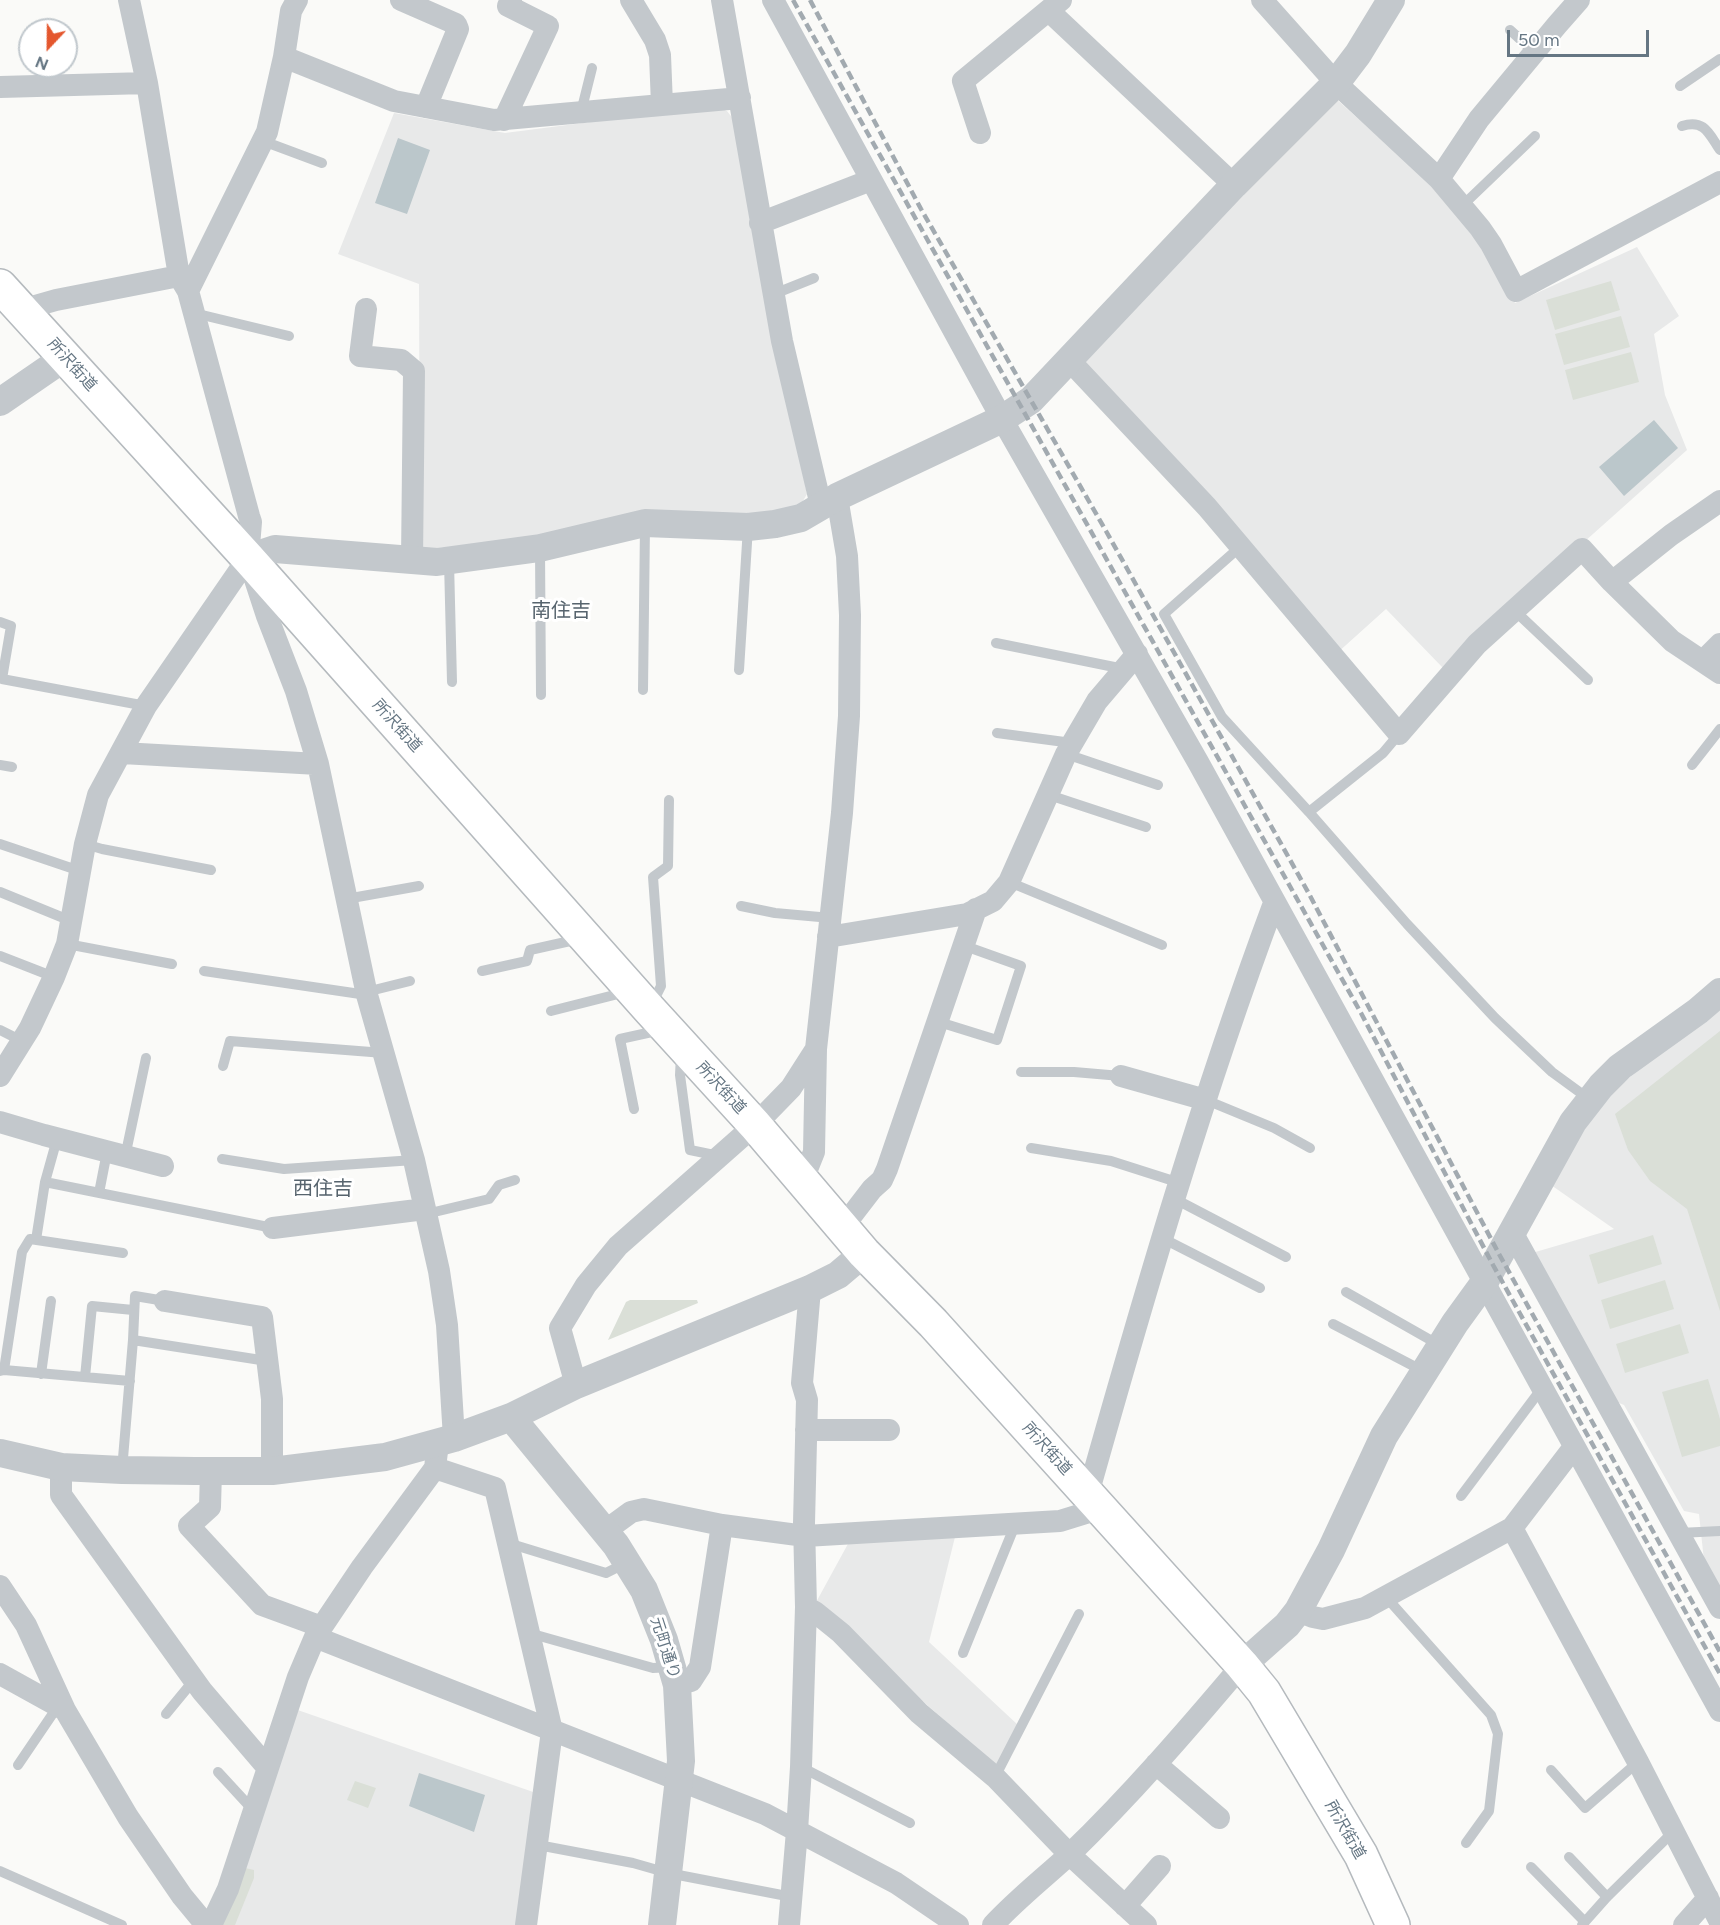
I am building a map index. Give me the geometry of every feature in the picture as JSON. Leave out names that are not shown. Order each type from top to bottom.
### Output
[{"type":"main road","name":"所沢街道","points":[[10,298],[248,558],[755,1125],[864,1253],[933,1323],[1242,1665],[1264,1692],[1361,1855],[1393,1925]]},
{"type":"street","points":[[129,0],[147,83],[184,284],[194,313],[249,516],[248,558],[267,616],[296,691],[318,764],[367,994],[414,1160],[439,1271],[447,1325],[442,1450],[318,1632],[298,1677],[228,1888],[211,1925]]},
{"type":"street","points":[[184,284],[267,132],[284,57],[291,11],[297,0]]},
{"type":"street","points":[[401,0],[456,24],[458,29],[426,107]]},
{"type":"street","points":[[504,120],[548,26],[508,6],[511,0]]},
{"type":"street","points":[[631,0],[655,40],[660,54],[662,105]]},
{"type":"street","points":[[722,0],[782,341],[847,556],[850,615],[849,705],[842,813],[816,1048],[814,1152],[802,1182]]},
{"type":"street","points":[[773,0],[1002,419],[1130,662],[1274,903],[1720,1711]]},
{"type":"street","points":[[0,1076],[30,1028],[67,944],[80,871],[98,795],[146,706],[248,558],[275,549],[437,562],[540,548],[645,523],[748,527],[801,518],[829,501],[1002,419],[1031,400],[1234,185],[1336,83],[1375,28],[1391,0]]},
{"type":"street","points":[[1439,179],[1479,119],[1574,2]]},
{"type":"street","points":[[1271,4],[1336,83],[1439,179],[1491,244],[1516,291],[1720,182]]},
{"type":"street","points":[[980,133],[963,81],[1055,6],[1234,185]]},
{"type":"street","points":[[284,57],[394,101],[495,120],[740,98]]},
{"type":"street","points":[[0,87],[147,83]]},
{"type":"street","points":[[760,223],[871,180]]},
{"type":"street","points":[[10,298],[56,300],[184,284]]},
{"type":"street","points":[[366,309],[360,356],[401,360],[414,371],[412,560]]},
{"type":"street","points":[[0,402],[64,358]]},
{"type":"street","points":[[1069,360],[1207,507],[1399,734],[1477,644],[1582,549],[1672,641],[1711,667],[1720,644]]},
{"type":"street","points":[[1612,582],[1671,535],[1720,501]]},
{"type":"street","points":[[830,928],[967,914],[993,901],[1009,882],[1069,749],[1097,701],[1130,662]]},
{"type":"street","points":[[122,753],[318,764]]},
{"type":"street","points":[[605,1531],[631,1512],[644,1509],[722,1525],[805,1536],[1060,1521],[1095,1501],[1162,1238],[1239,998],[1274,903]]},
{"type":"street","points":[[842,1228],[872,1188],[882,1180],[887,1169],[976,909]]},
{"type":"street","points":[[993,1925],[1012,1904],[1069,1854],[1156,1764],[1242,1665],[1287,1625],[1298,1611],[1331,1550],[1384,1436],[1484,1282],[1562,1139],[1589,1100],[1620,1067],[1698,1011],[1720,992]]},
{"type":"street","points":[[576,1385],[560,1329],[586,1285],[618,1246],[755,1125],[791,1088],[816,1048]]},
{"type":"street","points":[[1121,1076],[1206,1100]]},
{"type":"street","points":[[0,1122],[163,1166]]},
{"type":"street","points":[[273,1228],[425,1211]]},
{"type":"street","points":[[1512,1232],[1720,1608]]},
{"type":"street","points":[[0,1454],[61,1467],[122,1470],[272,1471],[442,1450],[576,1385],[810,1289],[838,1275],[864,1253]]},
{"type":"street","points":[[792,1924],[801,1767],[806,1607],[804,1523],[807,1400],[802,1383],[810,1289]]},
{"type":"street","points":[[165,1301],[262,1317],[272,1399],[272,1471]]},
{"type":"street","name":"元町通り","points":[[511,1418],[605,1531],[627,1562],[644,1590],[655,1616],[674,1676],[681,1737],[680,1780],[662,1925]]},
{"type":"street","points":[[806,1430],[889,1430]]},
{"type":"street","points":[[1298,1611],[1323,1619],[1365,1608],[1512,1528],[1574,1447]]},
{"type":"street","points":[[442,1450],[495,1488],[552,1731],[526,1925]]},
{"type":"street","points":[[61,1467],[61,1496],[194,1680],[267,1767]]},
{"type":"street","points":[[211,1471],[210,1507],[189,1526],[262,1605],[318,1632],[552,1731],[765,1814],[896,1883],[958,1925]]},
{"type":"street","points":[[674,1676],[691,1681],[700,1667],[722,1525]]},
{"type":"street","points":[[1512,1528],[1638,1762],[1720,1922]]},
{"type":"street","points":[[2,1597],[26,1625],[62,1708],[128,1817],[182,1896],[206,1925]]},
{"type":"street","points":[[806,1607],[841,1633],[919,1713],[995,1777],[1069,1854],[1146,1925]]},
{"type":"street","points":[[0,1674],[62,1708]]},
{"type":"street","points":[[1156,1764],[1219,1818]]},
{"type":"street","points":[[1125,1906],[1160,1866]]},
{"type":"street","points":[[1684,1925],[1708,1898]]},
{"type":"lane","points":[[1510,30],[1534,52]]},
{"type":"lane","points":[[1680,86],[1720,59]]},
{"type":"lane","points":[[581,112],[592,68]]},
{"type":"lane","points":[[1682,126],[1692,123],[1705,127],[1720,150]]},
{"type":"lane","points":[[1462,206],[1535,136]]},
{"type":"lane","points":[[263,141],[321,164]]},
{"type":"lane","points":[[774,294],[814,278]]},
{"type":"lane","points":[[194,313],[289,336]]},
{"type":"lane","points":[[643,690],[645,523]]},
{"type":"lane","points":[[739,670],[748,527]]},
{"type":"lane","points":[[1240,547],[1164,614],[1222,717],[1407,924],[1496,1018],[1552,1072],[1589,1100]]},
{"type":"lane","points":[[540,548],[541,695]]},
{"type":"lane","points":[[449,561],[452,682]]},
{"type":"lane","points":[[1514,610],[1588,680]]},
{"type":"lane","points":[[0,622],[11,626],[2,679],[146,706]]},
{"type":"lane","points":[[996,644],[1130,662]]},
{"type":"lane","points":[[1692,765],[1720,729]]},
{"type":"lane","points":[[997,733],[1069,749],[1158,785]]},
{"type":"lane","points":[[1309,812],[1383,753],[1399,734]]},
{"type":"lane","points":[[0,765],[12,767]]},
{"type":"lane","points":[[1049,795],[1146,827]]},
{"type":"lane","points":[[669,800],[668,866],[653,877],[661,986],[658,1019],[680,1075],[690,1150],[720,1156]]},
{"type":"lane","points":[[0,844],[80,871]]},
{"type":"lane","points":[[86,844],[211,870]]},
{"type":"lane","points":[[1009,882],[1162,945]]},
{"type":"lane","points":[[346,899],[419,886]]},
{"type":"lane","points":[[0,892],[71,921]]},
{"type":"lane","points":[[741,906],[830,928]]},
{"type":"lane","points":[[482,971],[527,961],[530,950],[586,938]]},
{"type":"lane","points":[[67,944],[172,964]]},
{"type":"lane","points":[[939,1022],[997,1040],[1021,966],[964,946]]},
{"type":"lane","points":[[0,956],[54,977]]},
{"type":"lane","points":[[204,970],[367,994],[410,981]]},
{"type":"lane","points":[[551,1011],[658,1019]]},
{"type":"lane","points":[[634,1109],[620,1039],[658,1019]]},
{"type":"lane","points":[[0,1030],[22,1041]]},
{"type":"lane","points":[[224,1066],[230,1041],[385,1053]]},
{"type":"lane","points":[[99,1193],[116,1154],[146,1058]]},
{"type":"lane","points":[[1021,1072],[1074,1072],[1121,1076]]},
{"type":"lane","points":[[1206,1100],[1274,1128],[1310,1148]]},
{"type":"lane","points":[[36,1240],[45,1182],[57,1139]]},
{"type":"lane","points":[[1031,1148],[1111,1161],[1178,1191],[1286,1257]]},
{"type":"lane","points":[[222,1159],[284,1169],[414,1160]]},
{"type":"lane","points":[[425,1211],[489,1199],[499,1185],[515,1180]]},
{"type":"lane","points":[[45,1182],[273,1228]]},
{"type":"lane","points":[[1162,1238],[1260,1288]]},
{"type":"lane","points":[[123,1253],[30,1239],[22,1252],[2,1371],[130,1381]]},
{"type":"lane","points":[[1346,1292],[1441,1346]]},
{"type":"lane","points":[[122,1470],[135,1296],[165,1301]]},
{"type":"lane","points":[[40,1374],[51,1300]]},
{"type":"lane","points":[[85,1377],[92,1306],[134,1310]]},
{"type":"lane","points":[[1333,1324],[1425,1372]]},
{"type":"lane","points":[[133,1340],[267,1361]]},
{"type":"lane","points":[[1461,1496],[1542,1388]]},
{"type":"lane","points":[[963,1653],[1015,1525]]},
{"type":"lane","points":[[1678,1533],[1720,1531]]},
{"type":"lane","points":[[507,1543],[606,1573],[627,1562]]},
{"type":"lane","points":[[1386,1597],[1491,1715],[1498,1734],[1489,1811],[1466,1843]]},
{"type":"lane","points":[[995,1777],[1079,1614]]},
{"type":"lane","points":[[529,1633],[674,1676]]},
{"type":"lane","points":[[166,1713],[194,1680]]},
{"type":"lane","points":[[18,1765],[62,1708]]},
{"type":"lane","points":[[1551,1770],[1585,1808],[1638,1762]]},
{"type":"lane","points":[[801,1767],[910,1823]]},
{"type":"lane","points":[[218,1772],[253,1810]]},
{"type":"lane","points":[[1531,1867],[1584,1924],[1607,1897],[1674,1831]]},
{"type":"lane","points":[[538,1845],[633,1863],[668,1873],[792,1896]]},
{"type":"lane","points":[[1569,1857],[1607,1897]]},
{"type":"lane","points":[[0,1871],[122,1925]]},
{"type":"shaded area","points":[[1334,97],[1433,186],[1492,260],[1515,303],[1637,247],[1679,316],[1654,334],[1665,395],[1687,450],[1443,668],[1386,609],[1336,654],[1079,362]]},
{"type":"shaded area","points":[[715,106],[727,111],[734,120],[807,494],[800,506],[792,511],[519,542],[425,549],[420,544],[419,284],[338,254],[394,113],[505,133]]},
{"type":"shaded area","points":[[398,138],[430,150],[407,214],[375,203]]},
{"type":"shaded area","points":[[1611,281],[1620,310],[1555,330],[1546,300]]},
{"type":"shaded area","points":[[1621,316],[1630,347],[1564,365],[1555,334]]},
{"type":"shaded area","points":[[1631,352],[1639,382],[1573,400],[1565,370]]},
{"type":"shaded area","points":[[1654,420],[1678,448],[1624,496],[1599,467]]},
{"type":"shaded area","points":[[1720,1002],[1720,1598],[1705,1570],[1699,1514],[1684,1511],[1624,1405],[1614,1401],[1532,1253],[1614,1229],[1551,1185],[1593,1108]]},
{"type":"shaded area","points":[[1720,1031],[1720,1311],[1687,1209],[1650,1181],[1628,1150],[1615,1114]]},
{"type":"shaded area","points":[[1653,1235],[1662,1264],[1598,1284],[1589,1255]]},
{"type":"shaded area","points":[[1665,1280],[1674,1309],[1610,1329],[1601,1300]]},
{"type":"shaded area","points":[[630,1300],[697,1300],[698,1303],[608,1340],[626,1302]]},
{"type":"shaded area","points":[[1680,1324],[1689,1353],[1625,1373],[1616,1344]]},
{"type":"shaded area","points":[[1708,1379],[1720,1419],[1720,1446],[1682,1457],[1662,1392]]},
{"type":"shaded area","points":[[955,1537],[929,1642],[1018,1725],[999,1768],[814,1606],[849,1542]]},
{"type":"shaded area","points":[[292,1708],[536,1793],[517,1925],[216,1925]]},
{"type":"shaded area","points":[[419,1773],[485,1795],[474,1832],[409,1806]]},
{"type":"shaded area","points":[[355,1781],[376,1788],[368,1808],[347,1800]]},
{"type":"shaded area","points":[[245,1868],[254,1870],[254,1878],[235,1925],[218,1925]]},
{"type":"railway","points":[[793,0],[1361,1013],[1493,1265],[1720,1674]]},
{"type":"railway","points":[[810,0],[921,209],[1106,531],[1308,892],[1499,1254],[1720,1652]]},
{"type":"district","name":"南住吉","points":[[561,611]]},
{"type":"district","name":"西住吉","points":[[323,1189]]}]
